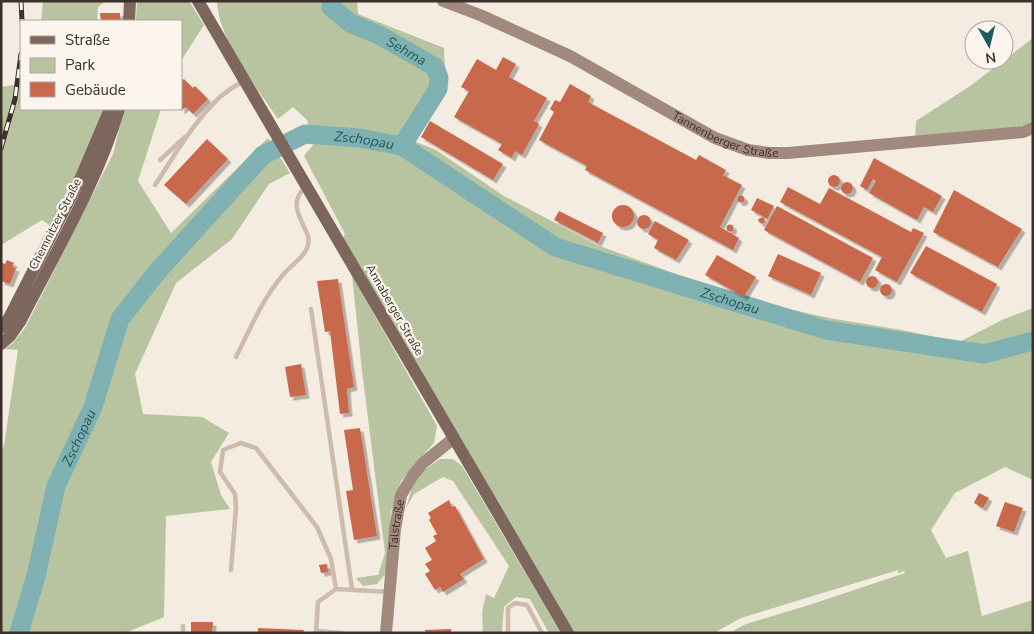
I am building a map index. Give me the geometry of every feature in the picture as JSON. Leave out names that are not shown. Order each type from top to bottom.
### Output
[{"type":"main road","points":[[130,1],[130,20]]},
{"type":"main road","name":"Annaberger Straße","points":[[198,1],[568,633]]},
{"type":"main road","name":"Tannenberger Straße","points":[[443,1],[480,15],[570,56],[715,138],[748,150],[788,153],[844,149],[1023,132],[1033,128]]},
{"type":"main road","name":"Chemnitzer Straße","points":[[1,328],[9,318],[82,177],[110,110]]},
{"type":"main road","name":"Chemnitzer Straße","points":[[1,344],[10,336],[21,320],[98,169],[119,110]]},
{"type":"main road","name":"Talstraße","points":[[386,633],[395,529],[401,495],[412,475],[423,463],[454,438]]},
{"type":"lane","points":[[155,185],[192,130],[220,96],[244,80]]},
{"type":"lane","points":[[160,160],[192,130]]},
{"type":"lane","points":[[236,357],[271,289],[308,249],[308,236],[296,206],[297,196],[306,186]]},
{"type":"lane","points":[[311,309],[352,589]]},
{"type":"lane","points":[[231,570],[236,508],[235,494],[220,472],[223,450],[241,443],[256,448],[317,527],[331,559],[336,589]]},
{"type":"lane","points":[[342,633],[316,632],[318,602],[336,589],[389,592]]},
{"type":"lane","points":[[508,633],[508,608],[515,603],[527,605],[542,633]]},
{"type":"lane","points":[[183,633],[184,626]]},
{"type":"green space","points":[[43,1],[106,1],[98,7],[97,20],[41,20]]},
{"type":"green space","points":[[137,1],[189,1],[204,25],[182,59],[182,20],[136,20]]},
{"type":"green space","points":[[217,1],[357,1],[358,14],[444,48],[446,93],[414,141],[436,150],[504,196],[597,245],[744,299],[829,318],[959,342],[1004,319],[1033,308],[1033,480],[1005,467],[955,493],[931,530],[946,558],[968,551],[982,616],[1033,600],[1033,633],[729,633],[746,624],[905,573],[904,571],[898,573],[898,570],[741,618],[714,633],[575,633],[343,238],[345,234],[304,156],[313,145],[307,120],[293,107],[278,119],[231,47],[219,16]]},
{"type":"green space","points":[[1033,38],[1033,123],[1000,131],[915,139],[916,121],[991,70],[1014,70],[1014,52]]},
{"type":"green space","points":[[20,84],[20,110],[107,110],[51,226],[42,220],[1,245],[1,87]]},
{"type":"green space","points":[[124,110],[161,110],[138,181],[171,233],[268,138],[290,173],[269,184],[232,239],[176,283],[135,374],[143,414],[202,417],[229,433],[211,462],[221,495],[230,509],[166,516],[164,617],[125,633],[1,633],[1,450],[4,446],[18,350],[5,349],[13,343],[25,328],[113,154]]},
{"type":"green space","points":[[352,275],[437,426],[434,443],[401,481],[391,512],[387,572],[377,584],[363,586],[356,578],[378,575],[385,553]]},
{"type":"green space","points":[[440,459],[453,459],[462,466],[561,633],[549,633],[530,599],[516,597],[504,607],[502,632],[483,633],[482,612],[486,594],[494,598],[509,566],[453,481],[443,477],[414,494],[406,508],[419,474]]},
{"type":"building","points":[[100,13],[120,13],[120,20],[101,20]]},
{"type":"building","points":[[503,57],[516,64],[509,77],[547,98],[534,121],[539,124],[522,155],[515,151],[512,158],[498,150],[502,144],[454,117],[469,91],[461,87],[477,59],[496,70]]},
{"type":"building","points":[[184,79],[193,88],[195,86],[208,99],[193,114],[186,107],[181,111],[182,80]]},
{"type":"building","points":[[570,84],[591,96],[588,102],[696,160],[699,155],[726,170],[723,175],[742,185],[720,227],[739,238],[733,250],[585,170],[587,166],[539,140],[554,112],[550,109],[555,100],[560,102]]},
{"type":"building","points":[[430,121],[503,164],[493,180],[421,137]]},
{"type":"building","points":[[207,139],[228,159],[186,204],[164,185]]},
{"type":"building","points":[[874,158],[942,196],[933,212],[924,207],[917,220],[869,193],[876,181],[873,179],[867,190],[860,186]]},
{"type":"building","points":[[834,175],[840,181],[834,187],[828,181]]},
{"type":"building","points":[[847,182],[853,188],[847,194],[841,188]]},
{"type":"building","points":[[788,187],[820,204],[829,188],[911,232],[913,228],[924,233],[897,282],[875,270],[882,257],[780,202]]},
{"type":"building","points":[[954,190],[1022,229],[998,267],[933,232]]},
{"type":"building","points":[[741,195],[745,199],[741,203],[737,199]]},
{"type":"building","points":[[757,198],[774,206],[767,219],[751,210]]},
{"type":"building","points":[[623,205],[631,208],[634,216],[631,224],[623,227],[615,224],[612,216],[615,208]]},
{"type":"building","points":[[777,206],[873,258],[860,282],[764,230]]},
{"type":"building","points":[[559,211],[603,233],[598,243],[554,220]]},
{"type":"building","points":[[644,215],[649,217],[651,222],[649,227],[644,229],[639,227],[637,222],[639,217]]},
{"type":"building","points":[[764,217],[765,222],[762,224],[758,219]]},
{"type":"building","points":[[655,221],[689,240],[676,260],[654,248],[658,240],[648,234]]},
{"type":"building","points":[[730,224],[734,228],[730,232],[726,228]]},
{"type":"building","points":[[926,246],[997,284],[982,312],[910,273]]},
{"type":"building","points":[[778,254],[821,273],[811,295],[768,276]]},
{"type":"building","points":[[717,255],[756,277],[744,297],[705,275]]},
{"type":"building","points":[[7,260],[14,263],[12,267],[16,268],[10,284],[1,281],[1,265],[2,263],[5,264]]},
{"type":"building","points":[[872,276],[878,282],[872,288],[866,282]]},
{"type":"building","points":[[338,279],[354,387],[347,389],[349,413],[340,414],[330,331],[325,332],[317,281]]},
{"type":"building","points":[[886,284],[892,290],[886,296],[880,290]]},
{"type":"building","points":[[301,364],[306,395],[290,397],[285,367]]},
{"type":"building","points":[[360,428],[377,536],[354,540],[346,491],[353,490],[344,430]]},
{"type":"building","points":[[979,493],[989,498],[983,508],[974,503]]},
{"type":"building","points":[[449,500],[452,507],[455,506],[484,559],[460,574],[464,579],[443,592],[440,587],[435,590],[425,574],[430,571],[425,564],[432,560],[425,548],[436,541],[433,536],[437,534],[429,520],[431,518],[428,513]]},
{"type":"building","points":[[1005,502],[1023,508],[1014,532],[996,526]]},
{"type":"building","points":[[327,564],[328,572],[321,573],[319,565]]},
{"type":"building","points":[[191,622],[213,622],[212,633],[191,633]]},
{"type":"building","points":[[258,628],[304,630],[303,633],[258,633]]},
{"type":"building","points":[[451,629],[451,633],[426,633],[425,630]]},
{"type":"waterway","name":"Sehma","points":[[332,1],[331,7],[350,23],[379,35],[435,67],[439,78],[438,89],[402,146]]},
{"type":"waterway","name":"Zschopau","points":[[19,633],[36,576],[56,486],[93,407],[120,319],[157,272],[263,155],[305,134],[359,138],[402,146],[555,247],[826,330],[984,354],[1033,341]]},
{"type":"railway","points":[[21,1],[22,20]]},
{"type":"railway","points":[[1,148],[15,99],[20,62]]}]
